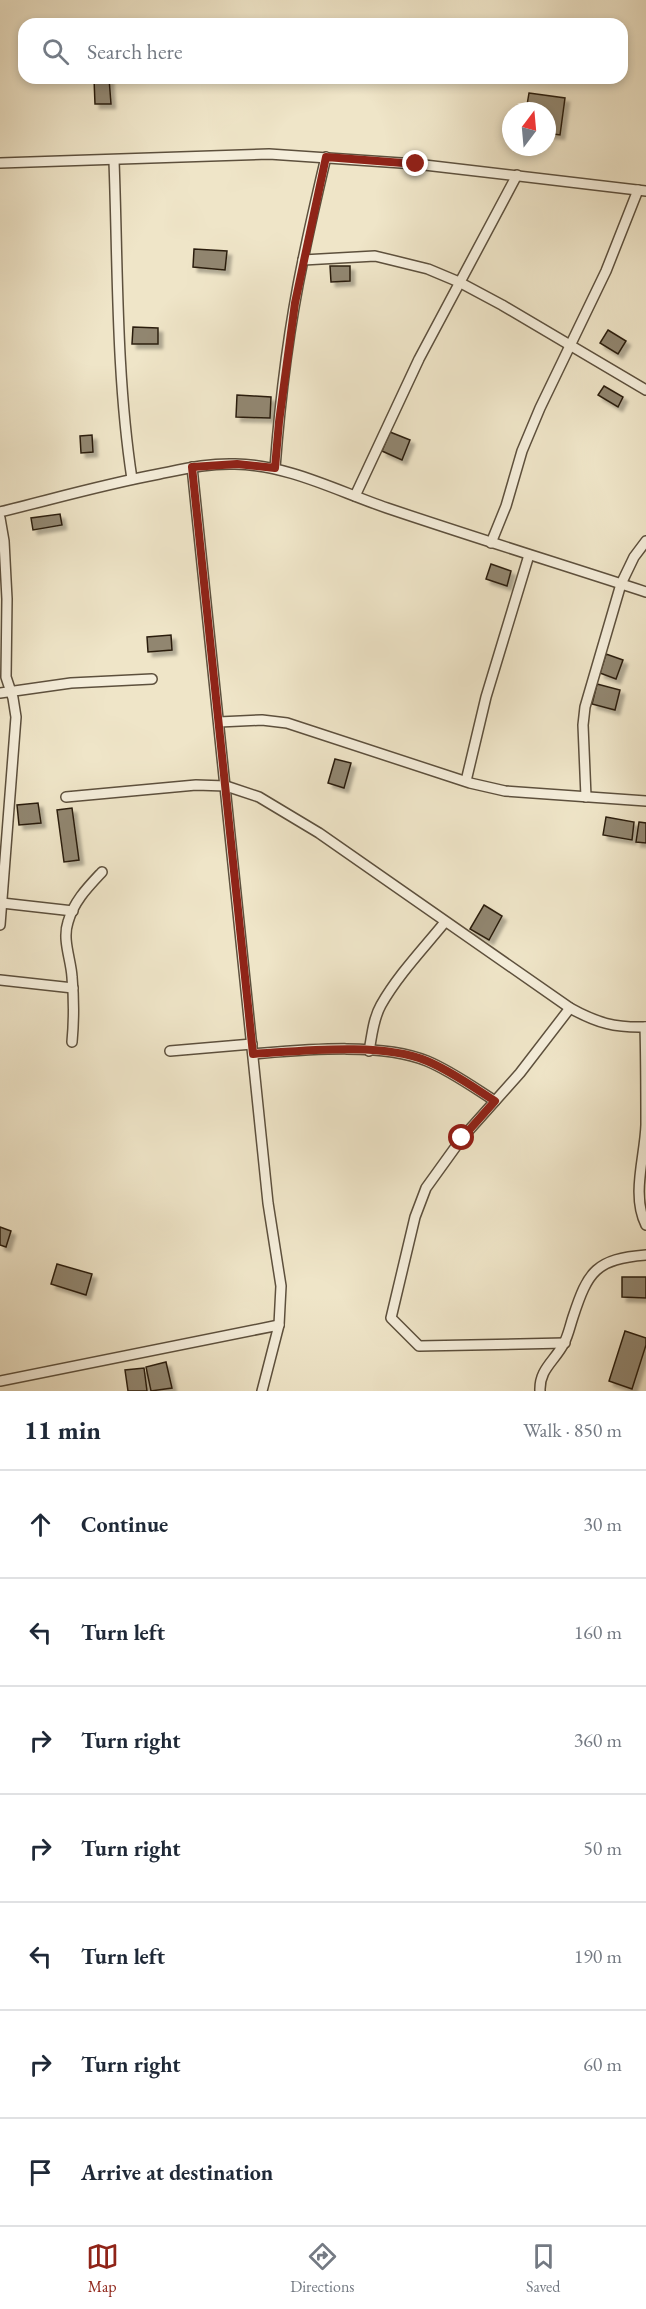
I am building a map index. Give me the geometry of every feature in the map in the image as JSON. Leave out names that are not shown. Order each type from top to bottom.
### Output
[{"type":"street","points":[[0,163],[114,161],[268,154],[416,164],[642,191],[572,345],[535,419],[491,543]]},
{"type":"street","points":[[275,468],[279,422],[303,260],[326,157]]},
{"type":"street","points":[[114,161],[121,386],[132,479]]},
{"type":"street","points":[[355,496],[419,359],[517,175]]},
{"type":"street","points":[[303,260],[375,256],[428,269],[459,282],[572,345],[646,390]]},
{"type":"street","points":[[0,512],[132,479],[192,467],[237,464],[275,468],[491,543],[646,592]]},
{"type":"street","points":[[192,467],[268,1203],[281,1286],[279,1325],[262,1391]]},
{"type":"street","points":[[0,518],[7,600],[6,677],[16,717],[4,819],[0,919]]},
{"type":"street","points":[[586,797],[583,725],[585,707],[621,584],[634,556],[646,541]]},
{"type":"street","points":[[466,781],[486,697],[529,555]]},
{"type":"street","points":[[0,693],[71,683],[152,679]]},
{"type":"street","points":[[219,722],[262,720],[287,723],[466,781],[505,791],[646,801]]},
{"type":"street","points":[[66,797],[196,785],[226,786],[259,797],[284,810],[588,1019],[617,1027],[646,1027],[645,1148],[639,1190],[641,1214],[646,1225]]},
{"type":"street","points":[[72,1042],[73,988],[66,936],[68,923],[76,902],[102,872]]},
{"type":"street","points":[[2,903],[73,910]]},
{"type":"street","points":[[369,1051],[380,1006],[445,922]]},
{"type":"street","points":[[0,980],[73,988]]},
{"type":"street","points":[[565,1343],[419,1346],[391,1318],[415,1217],[426,1188],[462,1138],[520,1073],[570,1008]]},
{"type":"street","points":[[170,1051],[252,1049],[369,1051],[404,1054],[426,1060],[446,1070],[495,1101]]},
{"type":"street","points":[[540,1391],[540,1379],[565,1343],[587,1280],[603,1264],[624,1257],[646,1255]]},
{"type":"street","points":[[0,1381],[279,1325]]},
{"type":"building","points":[[94,84],[109,84],[111,104],[95,104]]},
{"type":"building","points":[[529,93],[565,98],[560,135],[556,134],[556,102],[528,102]]},
{"type":"building","points":[[194,249],[227,251],[225,270],[193,267]]},
{"type":"building","points":[[330,266],[350,266],[350,281],[331,282]]},
{"type":"building","points":[[133,327],[158,328],[158,344],[132,344]]},
{"type":"building","points":[[608,330],[626,341],[618,354],[600,343]]},
{"type":"building","points":[[604,386],[623,397],[618,407],[598,395]]},
{"type":"building","points":[[237,395],[271,397],[270,418],[236,417]]},
{"type":"building","points":[[390,432],[410,440],[402,460],[382,451]]},
{"type":"building","points":[[92,435],[93,452],[81,453],[80,436]]},
{"type":"building","points":[[60,514],[62,525],[33,530],[31,518]]},
{"type":"building","points":[[491,564],[511,571],[507,586],[486,579]]},
{"type":"building","points":[[171,635],[172,650],[148,652],[147,637]]},
{"type":"building","points":[[606,654],[623,660],[616,679],[600,673]]},
{"type":"building","points":[[597,684],[620,690],[615,710],[592,704]]},
{"type":"building","points":[[335,759],[351,763],[344,788],[328,783]]},
{"type":"building","points":[[38,803],[41,823],[19,825],[17,805]]},
{"type":"building","points":[[72,808],[79,860],[64,862],[57,810]]},
{"type":"building","points":[[606,817],[634,822],[632,840],[603,835]]},
{"type":"building","points":[[639,822],[646,823],[646,843],[636,842]]},
{"type":"building","points":[[484,905],[502,916],[489,940],[470,929]]},
{"type":"building","points":[[0,1227],[11,1231],[6,1247],[0,1245]]},
{"type":"building","points":[[57,1264],[92,1274],[86,1295],[51,1284]]},
{"type":"building","points":[[622,1277],[646,1277],[646,1298],[622,1297]]},
{"type":"building","points":[[625,1331],[646,1338],[646,1345],[632,1389],[609,1381]]},
{"type":"building","points":[[166,1362],[172,1388],[151,1391],[146,1367]]},
{"type":"building","points":[[144,1368],[147,1391],[128,1391],[125,1370]]},
{"type":"route","points":[[416,164],[326,157],[295,303],[275,468],[237,464],[192,467],[207,592],[253,1054],[349,1049],[404,1054],[426,1060],[495,1101],[462,1138]]}]
